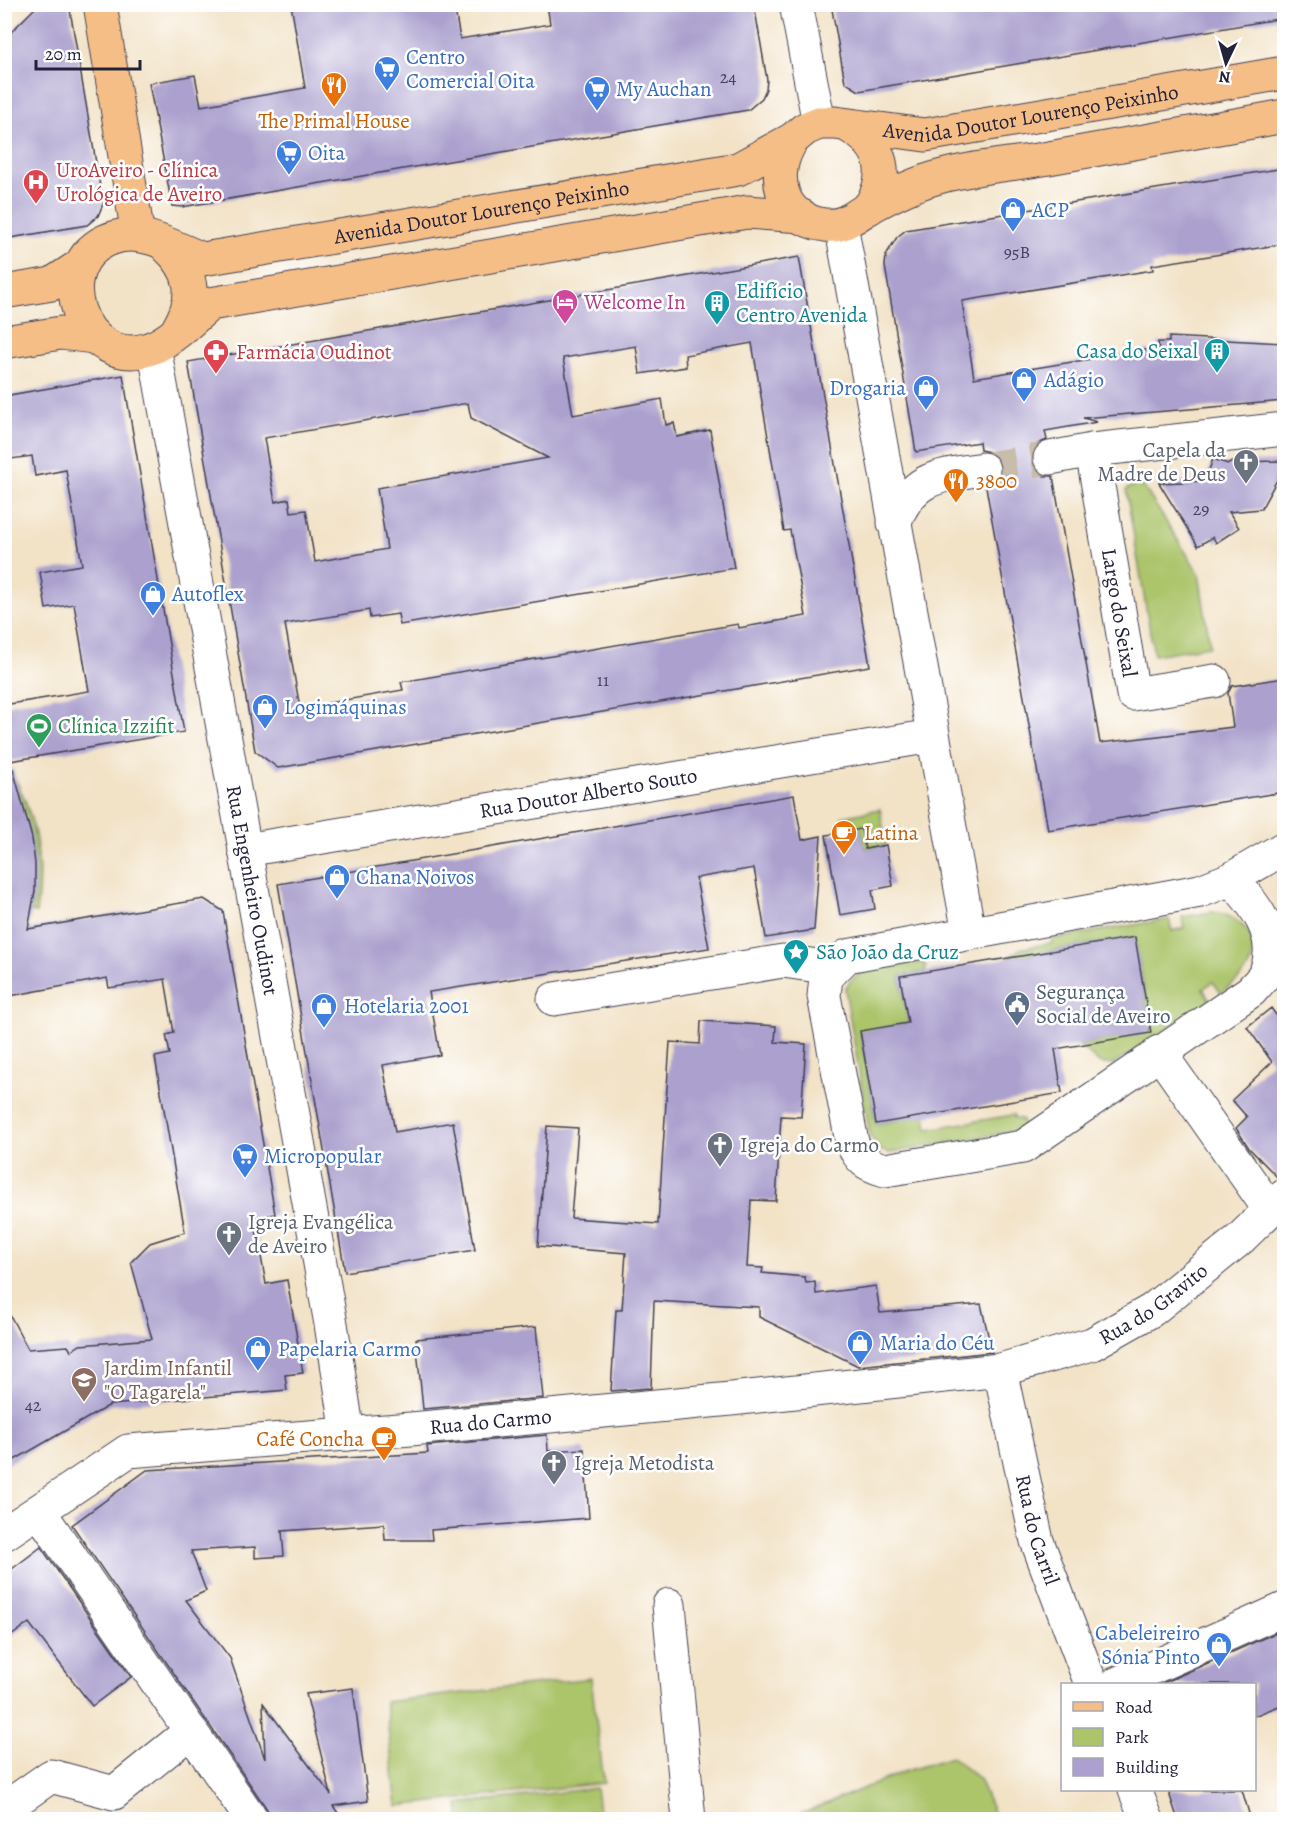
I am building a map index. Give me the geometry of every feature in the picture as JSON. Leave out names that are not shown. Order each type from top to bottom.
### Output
[{"type":"main road","points":[[4,342],[61,333],[93,337],[122,350],[138,351],[166,338],[188,313],[191,294],[188,275],[180,258],[152,240],[100,4]]},
{"type":"main road","name":"Avenida Doutor Lourenço Peixinho","points":[[4,292],[52,284],[81,265],[91,252],[105,241],[121,236],[152,240],[203,259],[738,169],[821,130],[925,135],[1284,73]]},
{"type":"main road","name":"Avenida Doutor Lourenço Peixinho","points":[[166,338],[210,304],[747,212],[802,216],[814,223],[841,224],[931,179],[1284,117]]},
{"type":"main road","points":[[802,216],[783,195],[779,180],[781,159],[821,130]]},
{"type":"main road","name":"Avenida Doutor Lourenço Peixinho","points":[[821,130],[864,135],[879,156],[882,178],[878,194],[869,208]]},
{"type":"main road","points":[[81,265],[75,283],[75,303],[81,321],[93,337]]},
{"type":"street","points":[[796,4],[821,130]]},
{"type":"street","points":[[841,224],[969,933]]},
{"type":"street","name":"Rua Engenheiro Oudinot","points":[[166,338],[245,850],[329,1312],[348,1434]]},
{"type":"street","points":[[1050,458],[1092,450],[1284,429]]},
{"type":"street","points":[[880,445],[894,459],[935,476]]},
{"type":"street","name":"Largo do Seixal","points":[[1092,450],[1133,694],[1214,681]]},
{"type":"street","points":[[894,523],[900,506],[915,488],[935,476],[983,469]]},
{"type":"street","name":"Rua Doutor Alberto Souto","points":[[245,850],[932,736]]},
{"type":"street","points":[[1231,879],[1257,907],[1268,934],[1266,972],[1251,991],[1023,1147],[885,1170],[870,1165],[858,1157],[852,1142],[824,996],[826,977],[832,968],[847,956],[1200,891],[1231,879],[1284,848]]},
{"type":"street","points":[[555,999],[783,961],[832,968]]},
{"type":"street","points":[[1159,1052],[1277,1203]]},
{"type":"street","name":"Rua do Gravito","points":[[1000,1370],[1092,1344],[1152,1311],[1240,1239],[1277,1203]]},
{"type":"street","name":"Rua do Carmo","points":[[4,1534],[128,1451],[348,1434],[719,1400],[1000,1370]]},
{"type":"street","name":"Rua do Carril","points":[[1000,1370],[1037,1541],[1091,1683]]},
{"type":"street","points":[[39,1511],[252,1820]]},
{"type":"street","points":[[669,1605],[690,1820]]},
{"type":"street","points":[[1118,1683],[1284,1609]]},
{"type":"street","points":[[4,1809],[51,1776],[114,1793],[191,1731]]},
{"type":"street","points":[[1134,1791],[1147,1820]]},
{"type":"green space","points":[[1140,481],[1199,573],[1210,646],[1154,655],[1126,490]]},
{"type":"green space","points":[[8,766],[18,783],[36,837],[39,874],[36,913],[31,912],[34,893],[34,856],[31,838],[21,804],[5,771]]},
{"type":"green space","points":[[880,809],[886,845],[865,849],[861,829],[845,832],[842,817]]},
{"type":"green space","points":[[1212,912],[1222,914],[1239,923],[1251,938],[1252,957],[1246,972],[1221,993],[1213,982],[1203,989],[1210,1000],[1112,1065],[1099,1063],[1079,1045],[1151,1032],[1135,937],[1008,958],[1020,949],[1052,943],[1052,939],[1169,919],[1172,931],[1184,928],[1182,917]]},
{"type":"green space","points":[[923,962],[926,967],[925,972],[900,976],[908,1023],[860,1032],[876,1124],[926,1115],[928,1129],[1014,1115],[1014,1118],[1021,1119],[1024,1126],[1021,1130],[889,1153],[880,1150],[870,1136],[845,989],[859,974],[869,970]]},
{"type":"green space","points":[[591,1678],[604,1783],[397,1806],[385,1702]]},
{"type":"green space","points":[[952,1757],[979,1779],[996,1819],[789,1819],[906,1771]]},
{"type":"green space","points":[[596,1788],[600,1819],[460,1819],[458,1804]]},
{"type":"building","points":[[39,4],[69,4],[103,204],[98,216],[87,225],[4,239],[4,39]]},
{"type":"building","points":[[291,4],[454,4],[460,39],[550,24],[547,4],[754,4],[767,80],[766,89],[762,98],[748,110],[182,207],[172,206],[149,83],[195,75],[201,106],[305,88]]},
{"type":"building","points":[[831,4],[1277,4],[1278,19],[859,91],[845,82]]},
{"type":"building","points":[[1284,168],[1284,244],[1152,265],[1153,270],[962,301],[974,378],[1146,350],[1159,350],[1158,342],[1169,342],[1169,337],[1284,343],[1284,401],[1083,418],[1097,422],[1045,431],[1047,440],[1037,444],[1033,451],[1032,461],[1036,471],[1044,476],[1053,476],[1100,743],[1233,727],[1228,693],[1232,686],[1284,678],[1284,792],[1048,830],[986,487],[995,483],[1000,476],[1001,466],[997,457],[990,452],[980,450],[979,442],[916,452],[885,266],[886,255],[897,237],[906,230]]},
{"type":"building","points":[[799,257],[870,666],[278,768],[255,751],[188,362]],"holes":[[[752,343],[784,531],[790,530],[806,616],[739,628],[738,624],[401,682],[403,690],[300,708],[285,624],[369,610],[370,618],[398,614],[400,625],[734,568],[710,430],[677,437],[674,423],[666,425],[662,399],[573,415],[563,358],[636,346],[640,374],[686,367],[685,355]],[[468,403],[471,418],[548,458],[377,488],[387,549],[315,562],[306,510],[291,512],[289,499],[275,502],[264,438]]]},
{"type":"building","points":[[123,375],[184,732],[4,762],[4,705],[89,691],[74,604],[46,609],[40,572],[82,565],[66,470],[35,476],[32,456],[4,460],[4,396]]},
{"type":"building","points":[[1213,459],[1228,464],[1284,461],[1284,467],[1261,509],[1229,512],[1239,528],[1216,543],[1213,537],[1198,546],[1159,483],[1205,481]]},
{"type":"building","points":[[13,769],[32,838],[35,864],[35,891],[28,929],[204,899],[223,911],[275,1214],[254,1218],[266,1284],[287,1280],[303,1373],[285,1375],[287,1390],[110,1405],[4,1466],[4,1304],[28,1349],[68,1346],[71,1351],[80,1345],[152,1339],[131,1262],[150,1243],[185,1232],[155,1057],[170,1054],[166,1035],[174,1033],[165,979],[109,988],[107,978],[4,997],[4,770]]},
{"type":"building","points":[[794,795],[802,840],[821,836],[814,930],[766,938],[754,868],[696,878],[709,948],[429,992],[440,1055],[383,1065],[395,1132],[453,1122],[475,1250],[345,1272],[278,884]]},
{"type":"building","points":[[861,829],[865,849],[886,845],[893,886],[872,890],[875,909],[840,915],[826,835]]},
{"type":"building","name":"Segurança Social de Aveiro","points":[[1135,937],[1151,1033],[1055,1049],[1062,1093],[876,1124],[860,1031],[908,1023],[900,976]]},
{"type":"building","points":[[1271,1008],[1284,1026],[1284,1178],[1278,1178],[1249,1148],[1236,1128],[1247,1117],[1232,1100],[1272,1062],[1247,1027]]},
{"type":"building","points":[[701,1021],[776,1026],[775,1042],[806,1044],[801,1117],[781,1116],[776,1201],[751,1200],[747,1267],[763,1268],[762,1273],[805,1277],[806,1283],[815,1282],[816,1294],[876,1286],[880,1313],[981,1304],[992,1352],[858,1366],[759,1317],[759,1307],[654,1301],[651,1388],[611,1391],[616,1310],[622,1310],[626,1253],[538,1246],[547,1126],[578,1128],[571,1218],[658,1224],[670,1042],[700,1044]]},
{"type":"building","points":[[536,1327],[543,1398],[423,1409],[416,1339]]},
{"type":"building","points":[[547,1435],[548,1451],[584,1449],[589,1518],[431,1530],[432,1540],[385,1540],[384,1524],[282,1531],[284,1556],[255,1558],[255,1547],[191,1551],[206,1591],[186,1600],[230,1658],[265,1759],[263,1703],[331,1795],[306,1694],[353,1688],[368,1801],[333,1806],[343,1820],[271,1820],[267,1809],[72,1525],[147,1470],[428,1453],[427,1446]]},
{"type":"building","points":[[41,1547],[131,1677],[92,1706],[29,1623],[4,1641],[4,1575]]},
{"type":"building","points":[[1284,1629],[1284,1704],[1256,1715],[1256,1683],[1163,1683]]},
{"type":"building","points":[[1168,1791],[1242,1791],[1251,1820],[1178,1820]]},
{"type":"tunnel","points":[[983,469],[1050,458]]},
{"type":"place","name":"Centro Comercial Oita","points":[[387,92]]},
{"type":"place","name":"The Primal House","points":[[334,108]]},
{"type":"place","name":"My Auchan","points":[[597,112]]},
{"type":"place","name":"Oita","points":[[289,176]]},
{"type":"place","name":"UroAveiro - Clínica Urológica de Aveiro","points":[[36,205]]},
{"type":"place","name":"ACP","points":[[1013,233]]},
{"type":"place","name":"Welcome In","points":[[565,325]]},
{"type":"place","name":"Edifício Centro Avenida","points":[[717,326]]},
{"type":"place","name":"Casa do Seixal","points":[[1217,374]]},
{"type":"place","name":"Farmácia Oudinot","points":[[216,375]]},
{"type":"place","name":"Adágio","points":[[1024,403]]},
{"type":"place","name":"Drogaria","points":[[926,411]]},
{"type":"place","name":"Capela da Madre de Deus","points":[[1246,485]]},
{"type":"place","name":"3800","points":[[956,504]]},
{"type":"place","name":"Autoflex","points":[[153,617]]},
{"type":"place","name":"Logimáquinas","points":[[265,730]]},
{"type":"place","name":"Clínica Izzifit","points":[[39,749]]},
{"type":"place","name":"Latina","points":[[844,856]]},
{"type":"place","name":"Chana Noivos","points":[[337,900]]},
{"type":"place","name":"São João da Cruz","points":[[796,975]]},
{"type":"place","name":"Segurança Social de Aveiro","points":[[1017,1027]]},
{"type":"place","name":"Hotelaria 2001","points":[[324,1029]]},
{"type":"place","name":"Igreja do Carmo","points":[[720,1168]]},
{"type":"place","name":"Micropopular","points":[[245,1179]]},
{"type":"place","name":"Igreja Evangélica de Aveiro","points":[[229,1257]]},
{"type":"place","name":"Maria do Céu","points":[[860,1366]]},
{"type":"place","name":"Papelaria Carmo","points":[[258,1372]]},
{"type":"place","name":"Jardim Infantil \"O Tagarela\"","points":[[84,1403]]},
{"type":"place","name":"Café Concha","points":[[384,1462]]},
{"type":"place","name":"Igreja Metodista","points":[[554,1486]]},
{"type":"place","name":"Cabeleireiro Sónia Pinto","points":[[1219,1668]]}]
